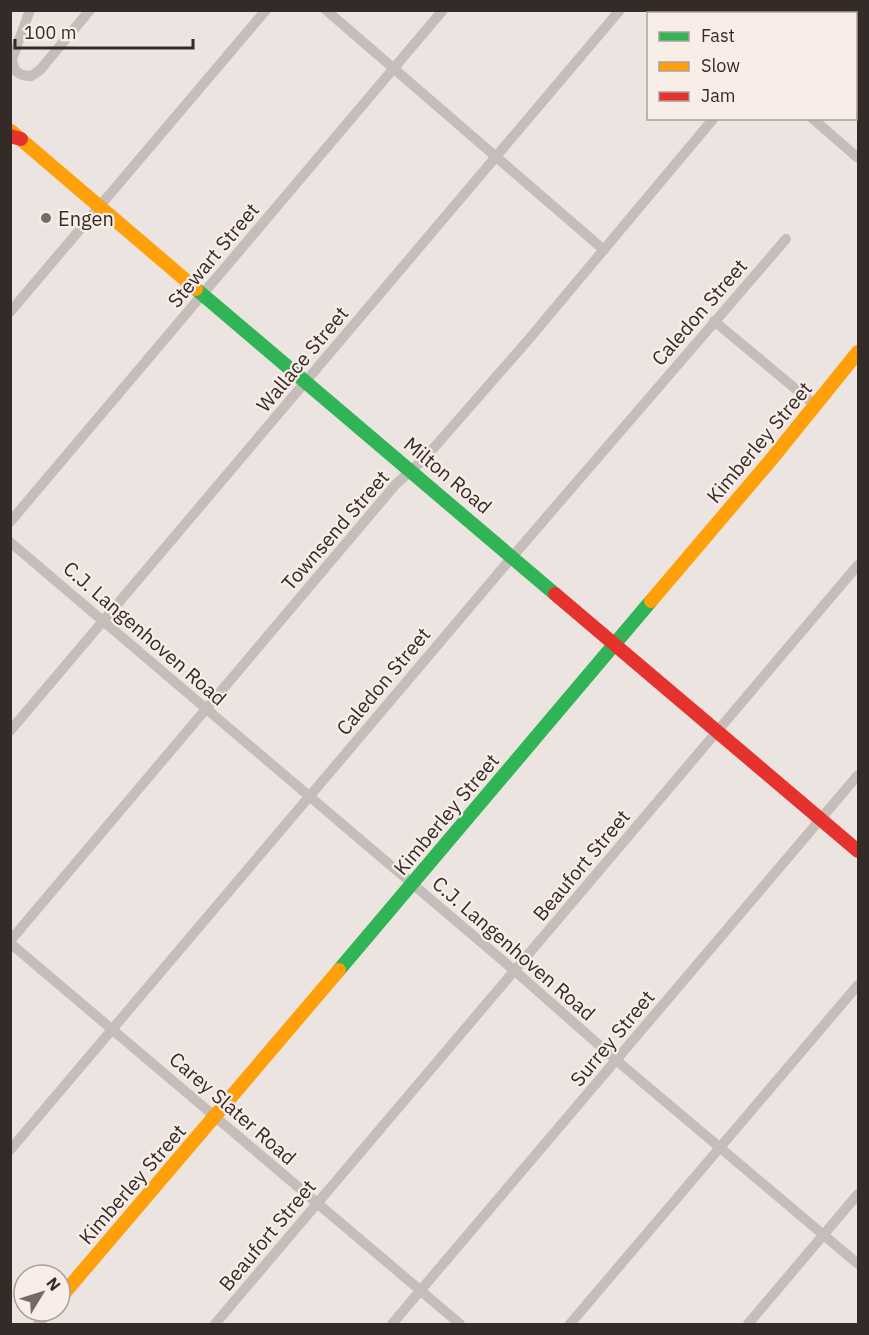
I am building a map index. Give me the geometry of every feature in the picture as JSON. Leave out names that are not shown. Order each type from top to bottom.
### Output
[{"type":"street","points":[[30,10],[12,60],[13,67],[24,76],[36,75],[90,10]]},
{"type":"street","points":[[10,312],[266,10]]},
{"type":"street","points":[[326,10],[604,250]]},
{"type":"street","name":"Stewart Street","points":[[10,522],[443,10]]},
{"type":"street","name":"Wallace Street","points":[[10,731],[621,10]]},
{"type":"street","name":"Townsend Street","points":[[10,942],[396,484],[425,458],[468,409],[712,120]]},
{"type":"street","points":[[814,120],[858,158]]},
{"type":"street","name":"Milton Road","points":[[14,135],[308,381],[858,851]]},
{"type":"street","name":"Caledon Street","points":[[10,1150],[308,796],[786,239]]},
{"type":"street","points":[[714,321],[816,405]]},
{"type":"street","name":"Kimberley Street","points":[[72,1284],[412,885],[816,405],[858,352]]},
{"type":"street","name":"C.J. Langenhoven Road","points":[[10,542],[858,1264]]},
{"type":"street","name":"Beaufort Street","points":[[215,1324],[858,565]]},
{"type":"street","name":"Surrey Street","points":[[392,1324],[858,775]]},
{"type":"street","name":"Carey Slater Road","points":[[10,942],[460,1324]]},
{"type":"street","points":[[570,1324],[858,985]]},
{"type":"street","points":[[748,1324],[858,1194]]},
{"type":"traffic: fast","points":[[196,289],[555,594]]},
{"type":"traffic: fast","points":[[339,970],[651,601]]},
{"type":"traffic: slow","points":[[11,131],[196,289]]},
{"type":"traffic: slow","points":[[651,601],[770,461],[858,352]]},
{"type":"traffic: slow","points":[[72,1284],[339,970]]},
{"type":"traffic: jam","points":[[10,136],[21,139]]},
{"type":"traffic: jam","points":[[555,594],[858,851]]},
{"type":"place","name":"Engen","points":[[46,218]]}]
